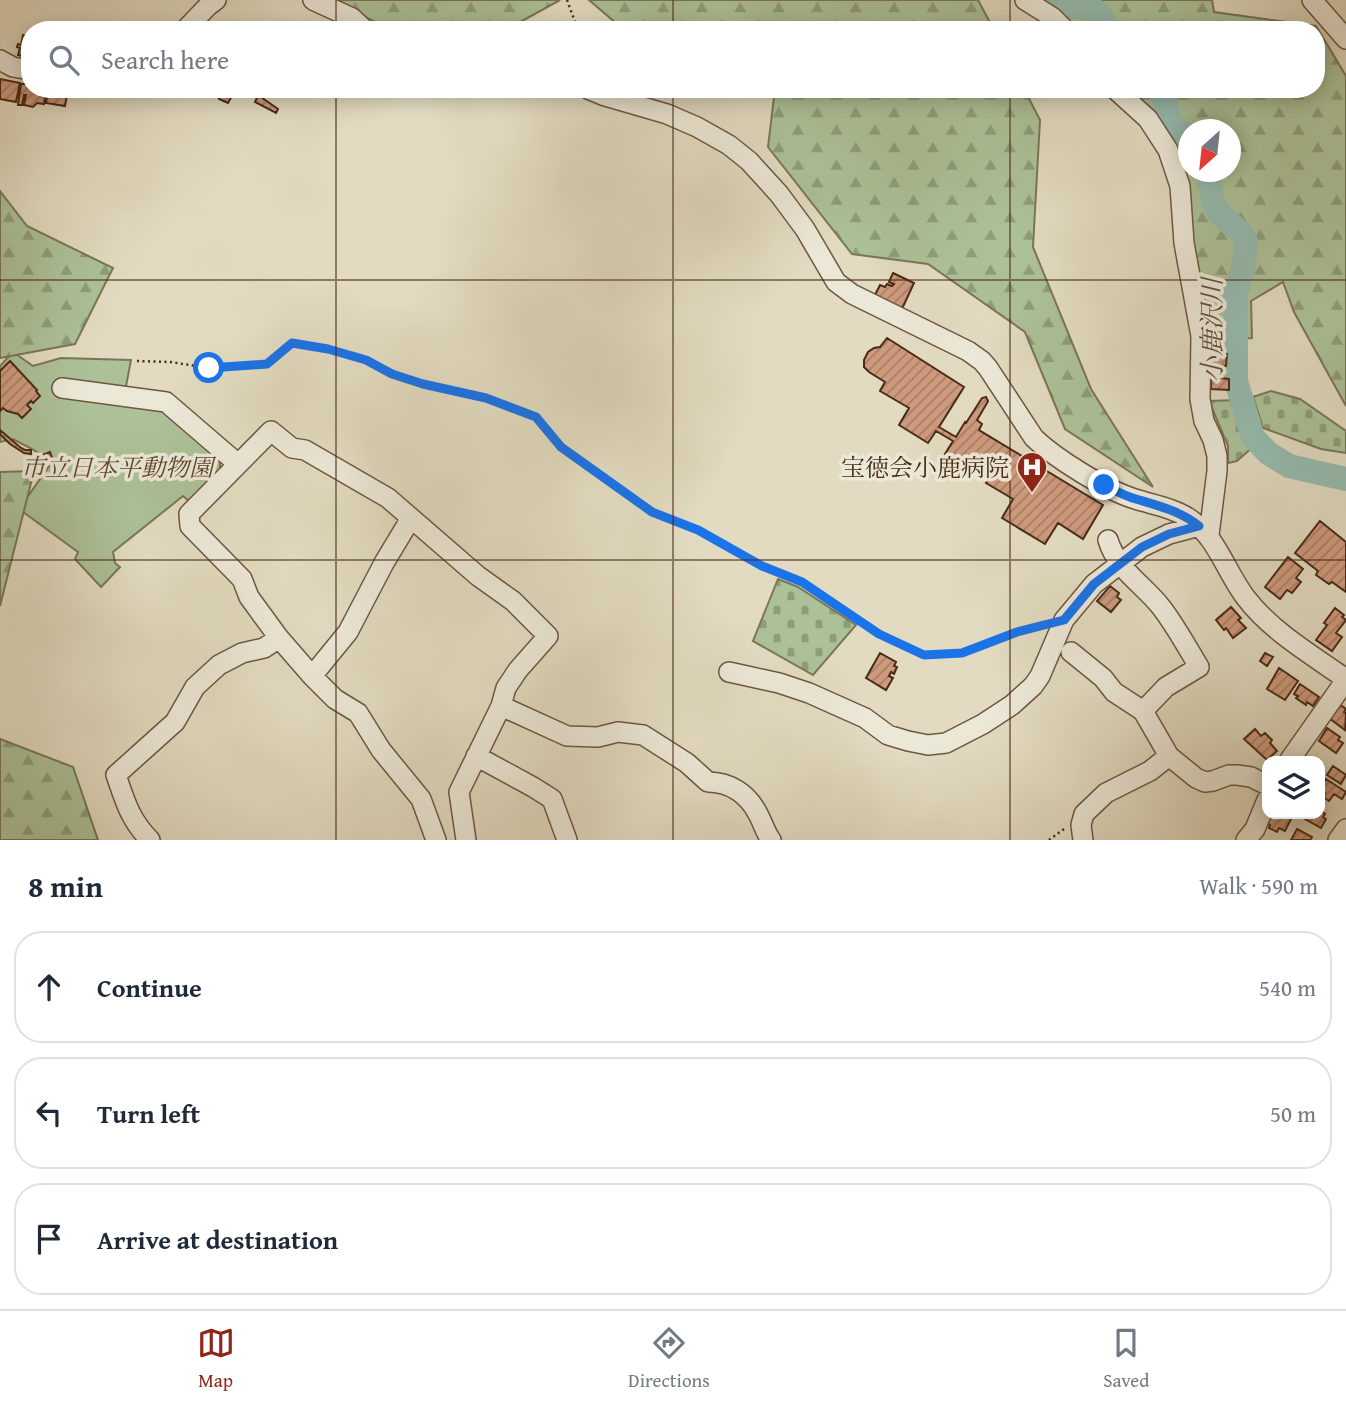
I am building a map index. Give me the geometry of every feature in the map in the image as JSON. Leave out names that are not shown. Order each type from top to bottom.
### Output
[{"type":"street","points":[[194,21],[216,0]]},
{"type":"street","points":[[313,0],[355,21]]},
{"type":"street","points":[[1025,0],[1055,21]]},
{"type":"street","points":[[1312,0],[1346,39]]},
{"type":"street","points":[[0,60],[21,68]]},
{"type":"street","points":[[612,98],[667,114],[729,145],[749,161],[779,194],[806,229],[836,282],[852,294],[975,355],[988,368],[1023,423],[1045,449],[1104,485],[1129,497],[1179,513],[1204,531],[1245,597],[1257,611],[1346,679],[1292,756]]},
{"type":"street","points":[[1125,98],[1148,119],[1168,150],[1180,186],[1184,243],[1201,336],[1200,399],[1204,421],[1217,456],[1217,471],[1204,531]]},
{"type":"street","points":[[62,388],[166,402],[238,464]]},
{"type":"street","points":[[436,840],[421,799],[381,750],[358,713],[335,699],[312,676],[279,638],[249,597],[242,579],[190,526],[189,514],[271,431],[292,448],[305,450],[388,498],[478,576],[513,601],[548,636],[517,670],[506,688],[501,706],[459,792],[466,840]]},
{"type":"street","points":[[312,676],[348,632],[411,518]]},
{"type":"street","points":[[729,672],[809,693],[865,718],[888,735],[928,745],[946,743],[1012,705],[1033,687],[1064,620],[1094,584],[1142,547],[1169,534],[1204,531]]},
{"type":"street","points":[[1108,540],[1119,564],[1163,608],[1199,667],[1166,687],[1143,711]]},
{"type":"street","points":[[150,840],[138,829],[129,812],[116,775],[174,722],[195,687],[219,665],[242,653],[264,648],[279,638]]},
{"type":"street","points":[[1071,652],[1103,678],[1114,692],[1143,711],[1169,756],[1196,778],[1205,782],[1237,775],[1251,777],[1262,782]]},
{"type":"street","points":[[501,706],[567,736],[598,737],[618,732],[643,735],[687,763],[708,782],[720,782],[749,798],[771,840]]},
{"type":"street","points":[[476,756],[552,799],[567,840]]},
{"type":"street","points":[[1083,840],[1081,825],[1084,814],[1106,793],[1150,771],[1169,756]]},
{"type":"street","points":[[1246,840],[1255,829],[1262,812]]},
{"type":"street","points":[[1338,840],[1346,829]]},
{"type":"path","points":[[567,0],[575,21]]},
{"type":"path","points":[[137,361],[170,362],[209,368],[267,364],[292,343],[328,349],[366,360],[392,374],[423,384],[486,398],[536,417],[561,447],[652,512],[698,530],[762,566],[802,582],[879,634],[924,655],[962,653],[1017,632],[1064,620]]},
{"type":"green space","points":[[332,0],[560,0],[522,21],[373,21]]},
{"type":"green space","points":[[589,0],[978,0],[989,21],[614,21]]},
{"type":"green space","points":[[1057,0],[1212,0],[1214,12],[1280,21],[1068,21]]},
{"type":"green space","points":[[1325,41],[1346,76],[1346,406],[1294,312],[1283,282],[1251,301],[1252,338],[1208,341],[1186,182],[1241,182],[1241,119],[1178,119],[1178,157],[1138,98],[1325,98]]},
{"type":"green space","points":[[774,98],[1029,98],[1040,120],[1033,247],[1091,389],[1153,487],[1065,429],[1025,332],[928,264],[852,254],[768,147]]},
{"type":"green space","points":[[0,191],[27,226],[113,268],[75,344],[0,358]]},
{"type":"green space","name":"市立日本平動物園","points":[[13,352],[33,366],[61,358],[131,360],[123,402],[158,408],[220,459],[220,474],[192,504],[183,496],[113,552],[115,563],[120,567],[101,587],[75,559],[78,552],[19,509],[52,462],[13,439],[0,442],[0,366]]},
{"type":"green space","points":[[1271,391],[1300,399],[1346,431],[1346,453],[1321,449],[1263,428],[1253,397]]},
{"type":"green space","points":[[1238,400],[1254,446],[1237,461],[1228,463],[1228,446],[1209,401]]},
{"type":"green space","points":[[34,471],[0,606],[0,472]]},
{"type":"green space","points":[[778,579],[798,587],[856,625],[813,675],[753,641]]},
{"type":"green space","points":[[0,739],[73,767],[98,840],[0,840]]},
{"type":"building","points":[[0,79],[20,83],[16,102],[0,99]]},
{"type":"building","points":[[21,84],[21,98],[23,98],[22,105],[18,105]]},
{"type":"building","points":[[25,98],[45,98],[44,104],[37,103],[33,107],[24,105]]},
{"type":"building","points":[[47,98],[66,98],[65,106],[46,103]]},
{"type":"building","points":[[219,98],[231,98],[228,103]]},
{"type":"building","points":[[257,98],[262,98],[278,109],[276,113],[255,102]]},
{"type":"building","points":[[893,273],[914,283],[901,311],[875,295],[880,285],[885,287],[887,284],[894,284],[889,282]]},
{"type":"building","points":[[887,338],[964,387],[939,427],[956,437],[982,398],[986,397],[988,401],[977,420],[982,424],[979,430],[1103,505],[1083,539],[1058,523],[1045,544],[1002,518],[1013,499],[945,454],[953,441],[936,431],[928,443],[899,425],[909,408],[880,391],[885,382],[864,367],[868,352],[880,347]]},
{"type":"building","points":[[1217,353],[1227,354],[1226,366],[1211,365],[1212,358],[1216,359]]},
{"type":"building","points":[[10,361],[40,396],[27,405],[31,409],[22,418],[3,408],[0,411],[0,371]]},
{"type":"building","points":[[1211,377],[1229,379],[1229,390],[1211,389]]},
{"type":"building","points":[[0,430],[21,448],[31,450],[31,454],[24,453],[10,444],[0,434]]},
{"type":"building","points":[[50,452],[53,461],[45,464],[42,455]]},
{"type":"building","points":[[1320,521],[1346,542],[1346,592],[1316,575],[1318,571],[1295,553]]},
{"type":"building","points":[[1288,557],[1303,569],[1296,578],[1301,582],[1292,593],[1287,590],[1280,599],[1265,587]]},
{"type":"building","points":[[1110,586],[1119,593],[1117,597],[1121,600],[1111,612],[1097,601]]},
{"type":"building","points":[[1231,607],[1246,628],[1233,638],[1216,620]]},
{"type":"building","points":[[1335,608],[1346,620],[1336,633],[1342,637],[1332,651],[1316,640]]},
{"type":"building","points":[[880,653],[896,662],[894,666],[897,667],[894,674],[891,672],[889,676],[893,678],[886,690],[866,678]]},
{"type":"building","points":[[1265,653],[1273,657],[1267,666],[1260,661]]},
{"type":"building","points":[[1279,668],[1298,681],[1285,700],[1267,689]]},
{"type":"building","points":[[1300,684],[1319,697],[1313,706],[1296,698],[1298,696],[1294,694]]},
{"type":"building","points":[[1339,704],[1346,709],[1345,730],[1329,718]]},
{"type":"building","points":[[1327,728],[1340,737],[1338,740],[1343,743],[1336,753],[1319,741]]},
{"type":"building","points":[[1255,729],[1261,736],[1265,733],[1272,740],[1270,743],[1277,751],[1271,756],[1263,756],[1244,739]]},
{"type":"building","points":[[1333,766],[1346,775],[1341,784],[1327,775]]},
{"type":"building","points":[[1325,781],[1346,792],[1342,799],[1334,794],[1329,801],[1325,798]]},
{"type":"building","points":[[1325,818],[1326,819],[1321,828],[1305,819]]},
{"type":"building","points":[[1269,819],[1291,819],[1285,831],[1279,828],[1277,832],[1267,824]]},
{"type":"building","points":[[1297,829],[1312,837],[1310,840],[1291,840]]},
{"type":"waterway","name":"小鹿沢川","points":[[1046,0],[1065,6],[1093,9],[1104,21]]},
{"type":"waterway","name":"小鹿沢川","points":[[1163,98],[1170,123],[1178,129]]},
{"type":"waterway","name":"小鹿沢川","points":[[1209,182],[1213,202],[1219,213],[1246,241],[1244,264],[1236,293],[1236,381],[1253,437],[1268,453],[1289,466],[1346,479]]},
{"type":"place","name":"宝徳会小鹿病院","points":[[1032,494]]},
{"type":"route","points":[[209,368],[267,364],[292,343],[328,349],[366,360],[392,374],[486,398],[536,417],[561,447],[652,512],[698,530],[762,566],[802,582],[879,634],[924,655],[962,653],[1017,632],[1064,620],[1094,584],[1142,547],[1169,534],[1199,526],[1179,513],[1104,485]]}]
